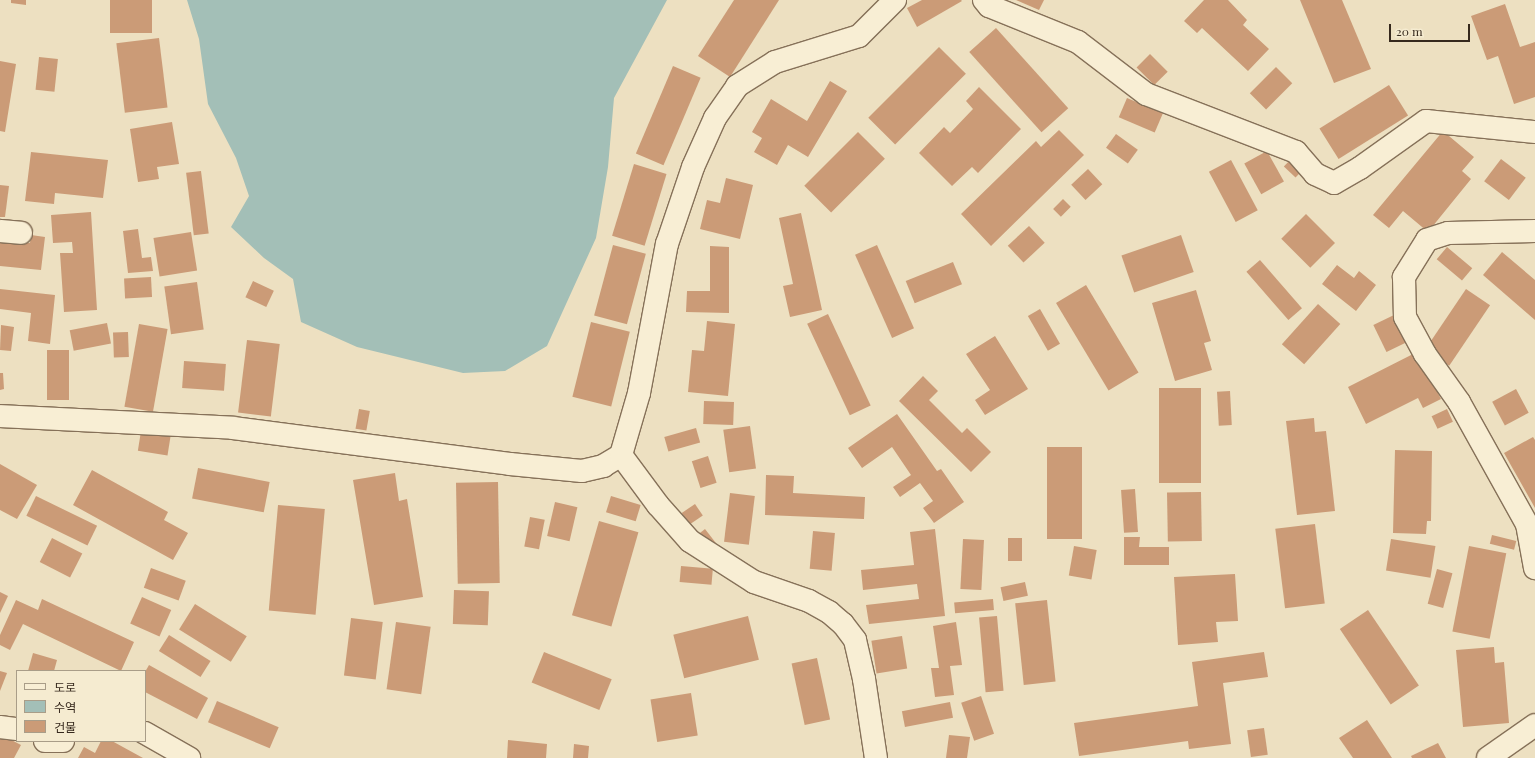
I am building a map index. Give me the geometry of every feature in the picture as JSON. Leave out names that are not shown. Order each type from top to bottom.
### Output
[{"type":"street","points":[[0,416],[233,428],[510,464],[582,471],[603,466],[621,455],[639,393],[666,244],[693,167],[715,118],[738,86],[775,62],[859,36],[894,0]]},
{"type":"street","points":[[984,0],[989,6],[1078,42],[1146,94],[1296,152],[1315,174],[1334,183],[1360,168],[1426,121],[1535,132]]},
{"type":"street","points":[[1535,231],[1448,233],[1427,240],[1404,277],[1405,316],[1425,354],[1459,402],[1527,524],[1535,568]]},
{"type":"street","points":[[621,455],[658,505],[690,541],[754,582],[809,601],[829,612],[843,624],[855,640],[864,679],[876,758]]},
{"type":"street","points":[[1488,758],[1535,725]]},
{"type":"street","points":[[0,727],[16,729]]},
{"type":"street","points":[[146,734],[189,758]]},
{"type":"water","points":[[187,0],[667,0],[614,98],[608,167],[596,238],[547,346],[505,371],[463,373],[357,347],[301,322],[293,279],[264,258],[231,227],[249,196],[236,158],[208,104],[199,39]]},
{"type":"building","points":[[11,0],[26,0],[26,5],[11,3]]},
{"type":"building","points":[[110,0],[152,0],[152,33],[110,33]]},
{"type":"building","points":[[734,0],[779,0],[730,77],[698,56]]},
{"type":"building","points":[[922,0],[962,1],[917,27],[907,8]]},
{"type":"building","points":[[1016,0],[1044,0],[1039,10]]},
{"type":"building","points":[[1204,0],[1228,0],[1247,20],[1243,25],[1269,49],[1248,71],[1202,28],[1197,33],[1184,21]]},
{"type":"building","points":[[1300,0],[1342,0],[1371,69],[1334,83]]},
{"type":"building","points":[[1505,4],[1520,47],[1535,42],[1535,97],[1514,104],[1498,56],[1487,60],[1471,16]]},
{"type":"building","points":[[996,28],[1068,108],[1042,132],[969,52]]},
{"type":"building","points":[[159,38],[168,107],[125,113],[116,43]]},
{"type":"building","points":[[939,47],[966,74],[895,145],[868,118]]},
{"type":"building","points":[[1150,54],[1168,72],[1154,85],[1137,67]]},
{"type":"building","points":[[39,57],[58,59],[54,92],[36,90]]},
{"type":"building","points":[[0,61],[16,64],[5,132],[0,131]]},
{"type":"building","points":[[673,66],[701,78],[663,165],[636,153]]},
{"type":"building","points":[[1276,67],[1292,83],[1266,109],[1250,93]]},
{"type":"building","points":[[830,81],[847,91],[808,157],[788,145],[777,165],[754,152],[762,138],[752,132],[771,99],[807,121]]},
{"type":"building","points":[[1389,85],[1408,116],[1339,159],[1319,128]]},
{"type":"building","points":[[979,87],[1021,129],[978,173],[972,167],[952,186],[919,153],[944,127],[950,133],[973,109],[966,101]]},
{"type":"building","points":[[1127,98],[1163,113],[1155,133],[1119,117]]},
{"type":"building","points":[[172,122],[179,164],[157,167],[159,179],[138,182],[130,129]]},
{"type":"building","points":[[1059,130],[1084,155],[991,246],[961,214],[1036,141],[1041,147]]},
{"type":"building","points":[[1443,131],[1474,157],[1462,171],[1471,179],[1428,232],[1403,211],[1389,228],[1373,215]]},
{"type":"building","points":[[858,132],[885,159],[831,213],[804,186]]},
{"type":"building","points":[[1116,134],[1138,150],[1128,164],[1106,148]]},
{"type":"building","points":[[1267,151],[1284,182],[1261,194],[1244,164]]},
{"type":"building","points":[[31,152],[108,160],[103,198],[55,193],[54,204],[25,201]]},
{"type":"building","points":[[1501,159],[1526,178],[1509,200],[1484,181]]},
{"type":"building","points":[[1231,160],[1258,210],[1236,222],[1209,172]]},
{"type":"building","points":[[1290,160],[1302,171],[1296,177],[1284,167]]},
{"type":"building","points":[[634,164],[667,174],[645,246],[612,236]]},
{"type":"building","points":[[1088,169],[1102,184],[1086,200],[1071,185]]},
{"type":"building","points":[[201,171],[209,234],[194,235],[186,173]]},
{"type":"building","points":[[726,178],[753,185],[740,239],[700,229],[707,200],[720,203]]},
{"type":"building","points":[[0,185],[9,186],[5,217],[0,217]]},
{"type":"building","points":[[1063,199],[1071,207],[1061,217],[1053,209]]},
{"type":"building","points":[[91,212],[97,310],[64,312],[60,253],[73,253],[72,242],[53,243],[51,215]]},
{"type":"building","points":[[801,213],[822,310],[790,317],[783,286],[793,284],[779,218]]},
{"type":"building","points":[[1306,214],[1335,243],[1310,268],[1281,239]]},
{"type":"building","points":[[1029,226],[1045,243],[1023,263],[1008,246]]},
{"type":"building","points":[[138,229],[142,258],[151,257],[153,271],[128,273],[123,231]]},
{"type":"building","points":[[191,232],[197,271],[160,276],[153,238]]},
{"type":"building","points":[[31,235],[45,237],[41,270],[0,266],[0,240],[30,243]]},
{"type":"building","points":[[1181,235],[1194,272],[1134,292],[1121,256]]},
{"type":"building","points":[[613,245],[646,254],[627,324],[594,316]]},
{"type":"building","points":[[877,245],[914,328],[892,338],[855,255]]},
{"type":"building","points":[[710,246],[729,247],[729,313],[686,312],[687,291],[710,291]]},
{"type":"building","points":[[1447,247],[1472,268],[1462,280],[1437,259]]},
{"type":"building","points":[[1502,252],[1535,280],[1535,320],[1483,275]]},
{"type":"building","points":[[1260,260],[1302,308],[1288,320],[1246,272]]},
{"type":"building","points":[[953,262],[962,284],[915,303],[906,281]]},
{"type":"building","points":[[1337,265],[1354,278],[1359,271],[1376,285],[1356,311],[1322,284]]},
{"type":"building","points":[[151,277],[152,297],[125,298],[124,278]]},
{"type":"building","points":[[253,281],[274,291],[266,307],[245,297]]},
{"type":"building","points":[[197,282],[204,330],[171,334],[164,287]]},
{"type":"building","points":[[1086,285],[1139,372],[1109,390],[1056,303]]},
{"type":"building","points":[[0,289],[55,295],[50,344],[28,341],[31,313],[0,309]]},
{"type":"building","points":[[1466,289],[1490,305],[1449,366],[1425,350]]},
{"type":"building","points":[[1196,290],[1211,341],[1204,343],[1212,370],[1175,381],[1152,303]]},
{"type":"building","points":[[1318,304],[1340,324],[1304,364],[1282,344]]},
{"type":"building","points":[[1040,309],[1060,344],[1048,351],[1028,316]]},
{"type":"building","points":[[828,314],[871,406],[850,415],[807,324]]},
{"type":"building","points":[[1394,315],[1407,342],[1386,352],[1373,325]]},
{"type":"building","points":[[707,321],[735,324],[728,396],[688,392],[692,350],[704,351]]},
{"type":"building","points":[[591,322],[630,332],[611,406],[572,397]]},
{"type":"building","points":[[107,323],[111,344],[74,351],[70,330]]},
{"type":"building","points":[[139,324],[168,329],[153,412],[124,407]]},
{"type":"building","points":[[1,325],[14,327],[11,351],[0,350]]},
{"type":"building","points":[[128,332],[129,357],[114,358],[113,333]]},
{"type":"building","points":[[995,336],[1028,389],[985,415],[975,400],[990,390],[966,354]]},
{"type":"building","points":[[247,340],[280,344],[271,416],[238,412]]},
{"type":"building","points":[[47,350],[69,350],[69,400],[47,400]]},
{"type":"building","points":[[1417,352],[1441,399],[1423,408],[1418,398],[1366,424],[1348,387]]},
{"type":"building","points":[[184,361],[226,364],[224,391],[182,388]]},
{"type":"building","points":[[0,373],[3,373],[4,389],[0,390]]},
{"type":"building","points":[[923,376],[938,391],[929,400],[962,433],[967,428],[991,452],[971,472],[899,401]]},
{"type":"building","points":[[1159,388],[1201,388],[1201,483],[1159,483]]},
{"type":"building","points":[[1516,389],[1529,413],[1505,426],[1492,402]]},
{"type":"building","points":[[1230,391],[1232,425],[1219,426],[1217,392]]},
{"type":"building","points":[[704,401],[734,402],[733,425],[703,424]]},
{"type":"building","points":[[359,409],[370,411],[366,431],[356,429]]},
{"type":"building","points":[[1447,409],[1453,422],[1438,429],[1432,416]]},
{"type":"building","points":[[897,414],[937,471],[941,469],[964,502],[934,523],[923,508],[933,501],[920,483],[900,497],[893,487],[911,475],[892,447],[862,468],[848,448]]},
{"type":"building","points":[[1314,418],[1315,432],[1326,431],[1335,511],[1297,515],[1286,421]]},
{"type":"building","points":[[750,426],[756,469],[729,472],[723,430]]},
{"type":"building","points":[[696,428],[700,442],[668,452],[664,437]]},
{"type":"building","points":[[141,431],[171,436],[168,455],[138,451]]},
{"type":"building","points":[[1533,437],[1535,440],[1535,508],[1504,453]]},
{"type":"building","points":[[1047,447],[1082,447],[1082,539],[1047,539]]},
{"type":"building","points":[[1395,450],[1432,451],[1431,521],[1427,521],[1426,534],[1393,533]]},
{"type":"building","points":[[708,456],[717,483],[700,488],[692,461]]},
{"type":"building","points":[[0,464],[37,485],[17,519],[0,510]]},
{"type":"building","points":[[198,468],[270,482],[264,512],[192,498]]},
{"type":"building","points":[[92,470],[168,512],[164,520],[188,533],[173,560],[73,505]]},
{"type":"building","points":[[395,473],[399,501],[407,499],[423,597],[374,605],[353,480]]},
{"type":"building","points":[[766,475],[794,476],[793,493],[865,497],[864,519],[765,515]]},
{"type":"building","points":[[498,482],[500,583],[458,584],[456,483]]},
{"type":"building","points":[[1135,489],[1138,532],[1124,533],[1121,490]]},
{"type":"building","points":[[1201,492],[1202,541],[1168,542],[1167,493]]},
{"type":"building","points":[[730,493],[755,496],[749,545],[724,542]]},
{"type":"building","points":[[36,496],[97,526],[87,546],[26,516]]},
{"type":"building","points":[[611,496],[641,505],[636,521],[606,512]]},
{"type":"building","points":[[555,502],[577,507],[570,541],[547,536]]},
{"type":"building","points":[[695,504],[703,516],[690,525],[682,513]]},
{"type":"building","points":[[278,505],[325,509],[316,615],[269,611]]},
{"type":"building","points":[[530,517],[545,520],[539,549],[524,546]]},
{"type":"building","points":[[599,521],[638,532],[611,627],[572,615]]},
{"type":"building","points":[[1315,524],[1325,603],[1285,608],[1275,529]]},
{"type":"building","points":[[705,529],[716,543],[710,548],[699,534]]},
{"type":"building","points":[[935,529],[945,616],[869,624],[866,605],[919,599],[917,584],[863,590],[861,570],[914,565],[910,532]]},
{"type":"building","points":[[813,531],[835,533],[832,571],[810,569]]},
{"type":"building","points":[[1492,535],[1516,541],[1514,550],[1490,544]]},
{"type":"building","points":[[1124,537],[1140,537],[1139,547],[1169,547],[1169,565],[1124,565]]},
{"type":"building","points":[[52,538],[82,553],[70,577],[40,562]]},
{"type":"building","points":[[1008,538],[1022,538],[1022,561],[1008,561]]},
{"type":"building","points":[[963,539],[984,540],[981,590],[960,589]]},
{"type":"building","points":[[1391,539],[1435,546],[1430,578],[1386,571]]},
{"type":"building","points":[[1074,546],[1097,550],[1091,580],[1069,576]]},
{"type":"building","points":[[1469,546],[1506,553],[1490,639],[1452,631]]},
{"type":"building","points":[[681,566],[713,569],[711,585],[680,582]]},
{"type":"building","points":[[151,568],[186,581],[179,600],[144,588]]},
{"type":"building","points":[[1437,569],[1452,573],[1443,608],[1428,604]]},
{"type":"building","points":[[1235,574],[1238,621],[1216,622],[1218,642],[1178,645],[1174,577]]},
{"type":"building","points":[[1025,582],[1028,596],[1003,601],[1001,587]]},
{"type":"building","points":[[454,590],[489,591],[488,625],[453,624]]},
{"type":"building","points":[[0,592],[8,596],[0,613]]},
{"type":"building","points":[[142,597],[171,610],[159,637],[130,623]]},
{"type":"building","points":[[42,599],[134,642],[121,670],[23,624],[10,650],[0,645],[0,635],[16,600],[38,610]]},
{"type":"building","points":[[993,599],[994,610],[955,613],[954,602]]},
{"type":"building","points":[[1047,600],[1056,682],[1024,685],[1015,603]]},
{"type":"building","points":[[195,604],[247,636],[231,662],[179,629]]},
{"type":"building","points":[[1368,610],[1419,685],[1391,704],[1340,629]]},
{"type":"building","points":[[748,616],[759,660],[684,678],[673,635]]},
{"type":"building","points":[[997,616],[1004,691],[986,692],[979,618]]},
{"type":"building","points":[[351,618],[383,622],[376,679],[344,676]]},
{"type":"building","points":[[396,622],[431,627],[421,694],[387,689]]},
{"type":"building","points":[[956,622],[962,665],[950,666],[954,695],[935,697],[931,668],[939,668],[933,626]]},
{"type":"building","points":[[169,635],[211,661],[200,677],[159,651]]},
{"type":"building","points":[[902,636],[907,669],[877,673],[871,641]]},
{"type":"building","points":[[1494,647],[1495,663],[1504,662],[1509,723],[1463,727],[1456,650]]},
{"type":"building","points":[[544,652],[612,679],[599,710],[532,683]]},
{"type":"building","points":[[1264,652],[1268,677],[1223,683],[1231,744],[1189,749],[1188,741],[1079,756],[1074,723],[1198,706],[1192,662]]},
{"type":"building","points":[[33,653],[57,660],[54,670],[28,670]]},
{"type":"building","points":[[817,658],[830,720],[805,725],[792,663]]},
{"type":"building","points":[[149,665],[208,698],[197,719],[146,693],[146,670]]},
{"type":"building","points":[[0,671],[7,673],[0,691]]},
{"type":"building","points":[[691,693],[698,735],[657,742],[651,699]]},
{"type":"building","points":[[981,696],[994,734],[974,741],[961,703]]},
{"type":"building","points":[[217,701],[279,727],[270,748],[208,722]]},
{"type":"building","points":[[950,702],[953,718],[905,727],[902,711]]},
{"type":"building","points":[[1367,720],[1392,758],[1353,758],[1339,738]]},
{"type":"building","points":[[1264,728],[1268,755],[1251,757],[1247,730]]},
{"type":"building","points":[[0,734],[21,745],[14,758],[0,758]]},
{"type":"building","points":[[949,735],[970,737],[967,758],[946,758]]},
{"type":"building","points":[[508,740],[547,744],[546,758],[507,758]]},
{"type":"building","points":[[100,742],[114,742],[143,758],[78,758],[84,747],[95,753]]},
{"type":"building","points":[[1438,743],[1446,758],[1412,758],[1411,756]]},
{"type":"building","points":[[574,744],[589,746],[588,758],[573,758]]}]
